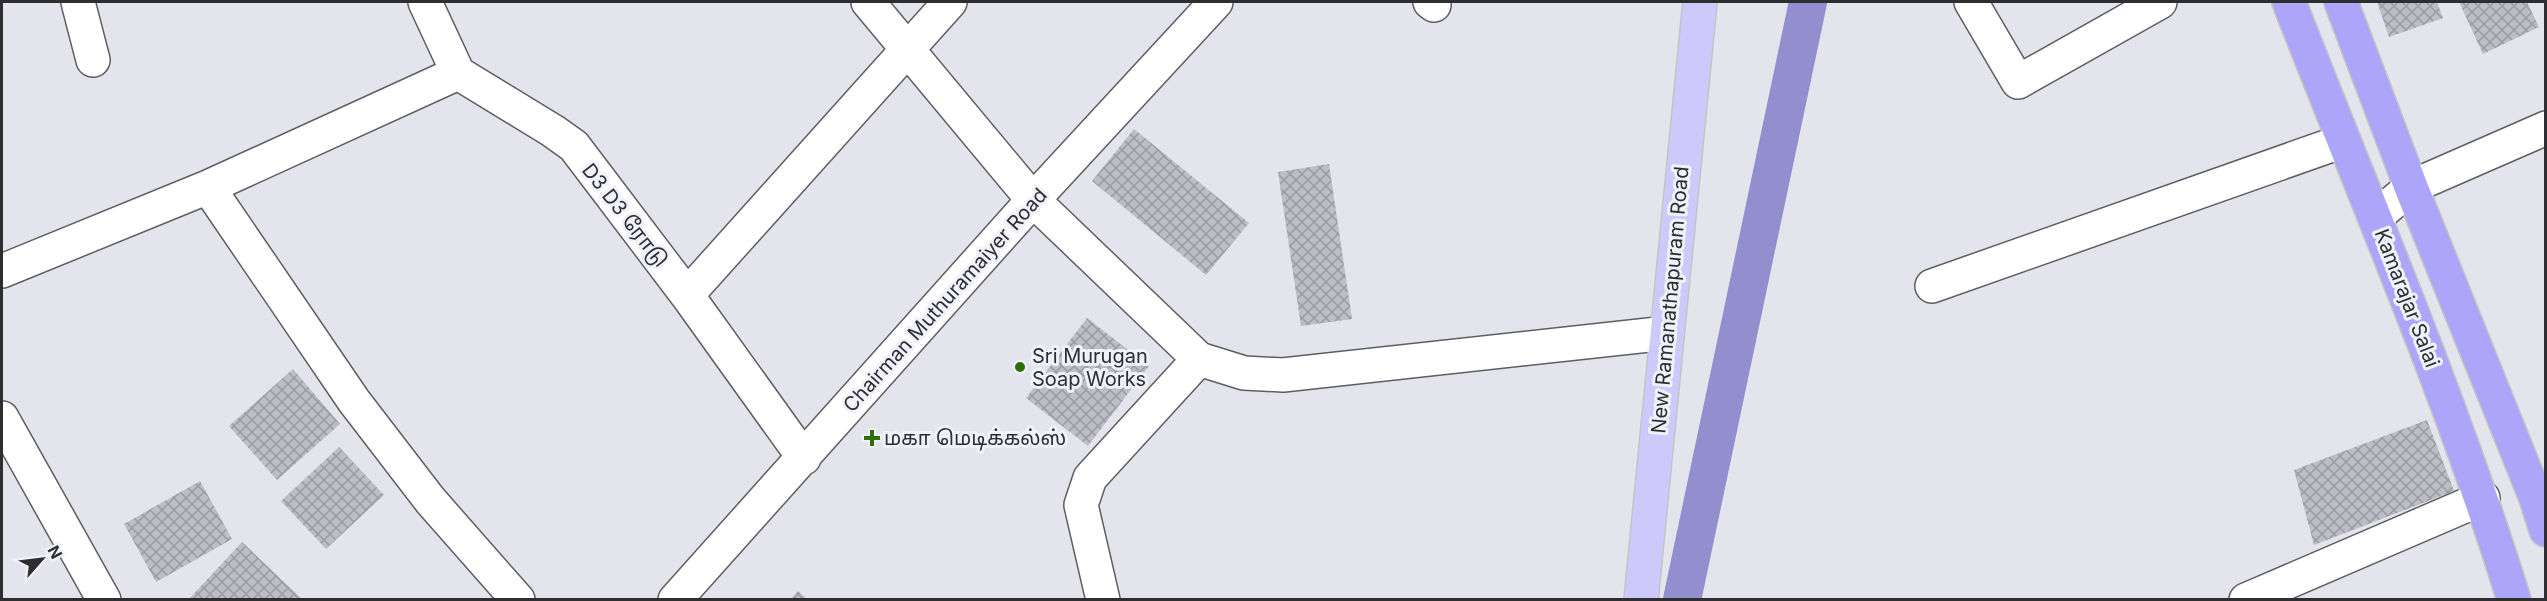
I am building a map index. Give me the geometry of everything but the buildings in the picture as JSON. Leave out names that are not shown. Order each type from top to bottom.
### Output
[{"type":"highway","name":"Kamarajar Salai","points":[[2289,2],[2343,141],[2376,217],[2482,498],[2514,600]]},
{"type":"highway","points":[[2341,2],[2411,187],[2541,496],[2546,531]]},
{"type":"main road","name":"New Ramanathapuram Road","points":[[1641,600],[1692,60],[1700,2]]},
{"type":"street","points":[[78,2],[93,60]]},
{"type":"street","points":[[2,271],[208,187],[458,73],[425,2]]},
{"type":"street","points":[[868,2],[1033,200],[1199,359],[1244,373],[1283,375],[1667,333]]},
{"type":"street","points":[[687,295],[950,2]]},
{"type":"street","name":"Chairman Muthuramaiyer Road","points":[[675,600],[1033,200],[1216,2]]},
{"type":"street","points":[[1971,2],[2018,82],[2160,2]]},
{"type":"street","name":"D3 D3 ரோடு","points":[[458,73],[574,146],[687,295],[804,458]]},
{"type":"street","points":[[2376,217],[2411,187],[2546,128]]},
{"type":"street","points":[[1932,286],[2343,141]]},
{"type":"street","points":[[208,187],[354,401],[430,500],[518,600]]},
{"type":"street","points":[[1103,600],[1081,505],[1090,478],[1199,359]]},
{"type":"street","points":[[2,418],[104,600]]},
{"type":"street","points":[[2246,600],[2482,498]]},
{"type":"waterway","points":[[1682,600],[1808,2]]},
{"type":"place","name":"Sri Murugan Soap Works","points":[[1020,367]]},
{"type":"place","name":"மகா மெடிக்கல்ஸ்","points":[[872,438]]}]
